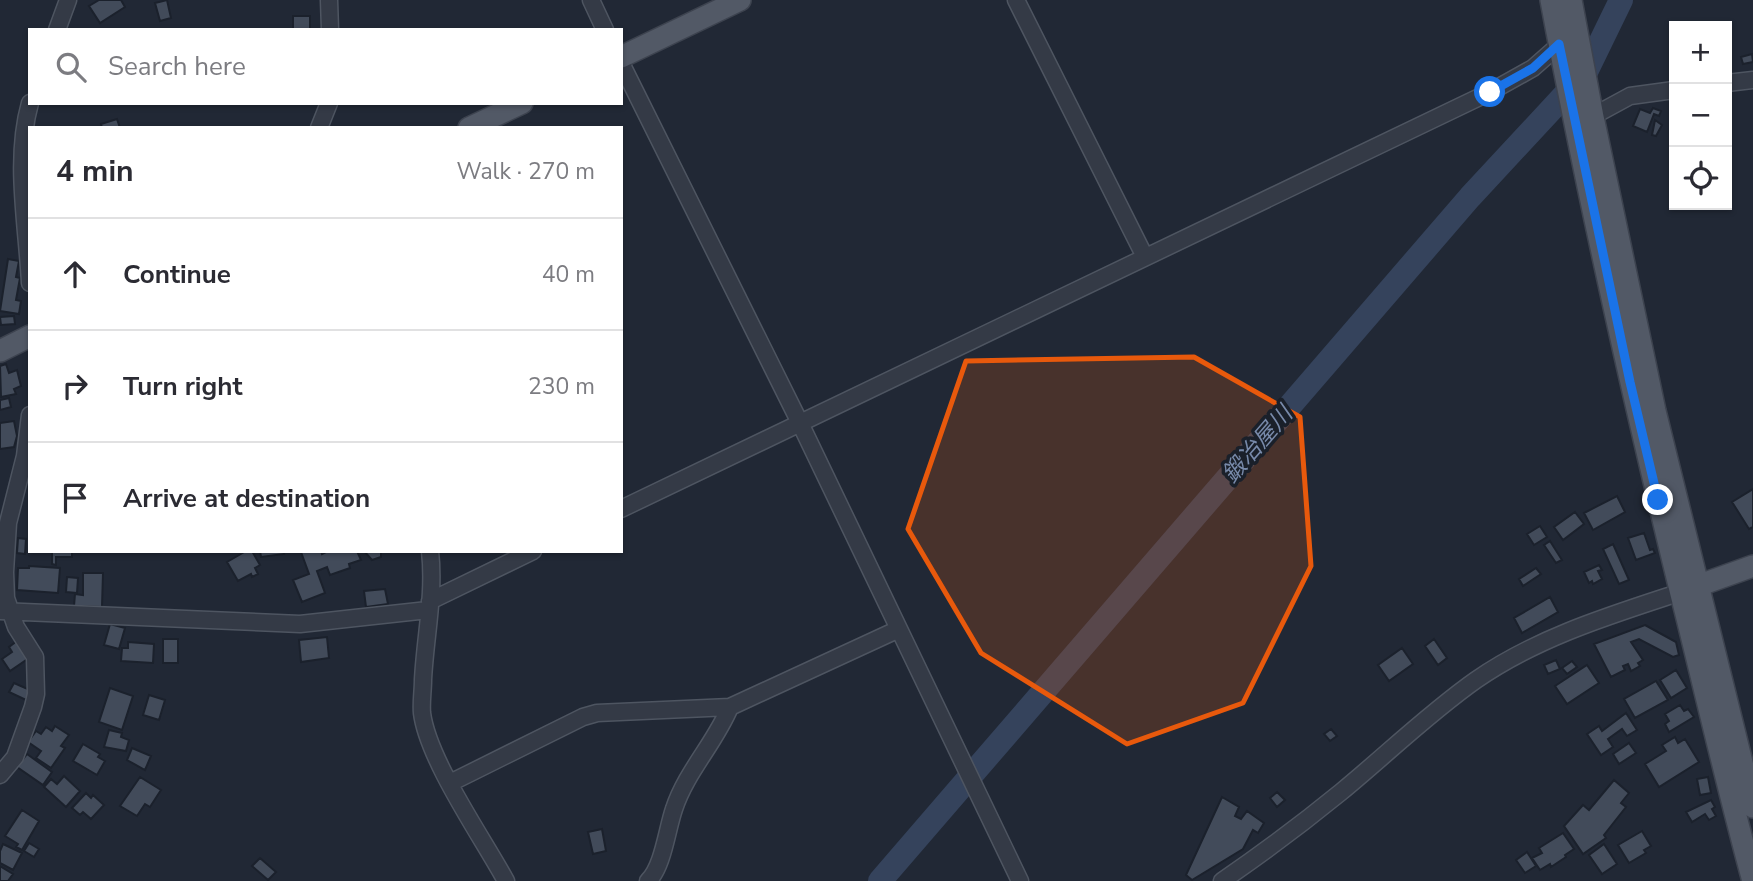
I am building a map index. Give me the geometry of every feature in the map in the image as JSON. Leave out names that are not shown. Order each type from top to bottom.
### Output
[{"type":"main road","points":[[623,56],[740,0]]},
{"type":"main road","points":[[1551,0],[1569,44],[1630,382],[1753,807]]},
{"type":"main road","points":[[1569,44],[1571,0]]},
{"type":"main road","points":[[473,126],[518,105]]},
{"type":"main road","points":[[0,351],[28,337]]},
{"type":"main road","points":[[1690,589],[1753,566]]},
{"type":"main road","points":[[1690,589],[1753,881]]},
{"type":"street","points":[[59,28],[68,0]]},
{"type":"street","points":[[329,0],[330,28]]},
{"type":"street","points":[[592,0],[605,28]]},
{"type":"street","points":[[1016,0],[1145,257]]},
{"type":"street","points":[[623,508],[1490,92],[1569,44]]},
{"type":"street","points":[[623,67],[800,424],[1020,881]]},
{"type":"street","points":[[1732,82],[1753,80]]},
{"type":"street","points":[[1583,118],[1630,96],[1669,91]]},
{"type":"street","points":[[28,246],[23,134],[30,105]]},
{"type":"street","points":[[320,126],[328,105]]},
{"type":"street","points":[[0,775],[15,757],[36,694],[35,657],[5,611],[9,523],[28,439]]},
{"type":"street","points":[[430,553],[422,711],[432,748],[506,881]]},
{"type":"street","points":[[5,611],[300,624],[429,606],[529,553]]},
{"type":"street","points":[[1222,881],[1331,800],[1478,679],[1522,653],[1564,633],[1690,589]]},
{"type":"street","points":[[450,783],[591,714],[730,707],[899,629]]},
{"type":"street","points":[[648,881],[653,877],[659,862],[675,805],[730,707]]},
{"type":"highlighted area","points":[[1194,357],[1300,417],[1311,566],[1243,703],[1127,744],[981,653],[908,529],[966,361]]},
{"type":"building","points":[[99,0],[121,0],[125,7],[100,23],[89,6]]},
{"type":"building","points":[[167,0],[171,18],[160,21],[155,3]]},
{"type":"building","points":[[293,16],[310,16],[310,28],[293,28]]},
{"type":"building","points":[[1752,54],[1753,62],[1743,64],[1741,57]]},
{"type":"building","points":[[1653,108],[1661,111],[1659,116],[1654,114],[1647,132],[1633,126],[1640,109],[1650,113]]},
{"type":"building","points":[[117,119],[119,126],[102,126]]},
{"type":"building","points":[[1655,120],[1662,125],[1656,136],[1652,135]]},
{"type":"building","points":[[8,259],[19,261],[16,277],[20,278],[16,300],[21,301],[19,314],[0,311]]},
{"type":"building","points":[[14,316],[15,324],[1,325],[0,317]]},
{"type":"building","points":[[6,364],[9,373],[17,370],[21,386],[14,389],[16,394],[1,397],[0,366]]},
{"type":"building","points":[[9,398],[11,407],[0,410],[0,400]]},
{"type":"building","points":[[14,421],[17,436],[14,447],[0,449],[0,423]]},
{"type":"building","points":[[1753,489],[1753,527],[1749,529],[1732,502]]},
{"type":"building","points":[[1617,496],[1625,512],[1593,530],[1584,513]]},
{"type":"building","points":[[1575,512],[1584,524],[1563,540],[1554,527]]},
{"type":"building","points":[[1540,526],[1547,537],[1534,545],[1527,534]]},
{"type":"building","points":[[1644,533],[1650,550],[1653,549],[1655,553],[1636,560],[1628,538]]},
{"type":"building","points":[[18,538],[26,539],[25,554],[17,553]]},
{"type":"building","points":[[1550,541],[1562,560],[1556,563],[1544,545]]},
{"type":"building","points":[[1613,544],[1629,580],[1619,584],[1603,549]]},
{"type":"building","points":[[52,553],[72,553],[72,557],[56,557],[56,565],[52,564]]},
{"type":"building","points":[[243,553],[253,553],[260,565],[255,568],[258,574],[252,577],[251,574],[238,581],[227,562]]},
{"type":"building","points":[[260,553],[284,554],[261,557]]},
{"type":"building","points":[[301,553],[358,553],[361,560],[349,564],[350,568],[330,575],[327,567],[317,571],[325,593],[302,602],[293,580],[309,574]]},
{"type":"building","points":[[366,553],[381,553],[381,557],[372,560]]},
{"type":"building","points":[[1599,565],[1602,570],[1598,571],[1602,579],[1593,584],[1592,581],[1589,583],[1584,572]]},
{"type":"building","points":[[18,568],[60,568],[58,593],[17,590]]},
{"type":"building","points":[[1536,568],[1541,574],[1523,586],[1519,579]]},
{"type":"building","points":[[83,573],[103,573],[102,607],[74,606],[75,594],[83,595]]},
{"type":"building","points":[[67,577],[78,578],[77,593],[66,592]]},
{"type":"building","points":[[385,589],[388,604],[366,607],[364,591]]},
{"type":"building","points":[[1550,597],[1558,612],[1522,633],[1514,618]]},
{"type":"building","points":[[110,624],[125,628],[119,649],[104,645]]},
{"type":"building","points":[[1645,625],[1676,642],[1679,655],[1673,657],[1639,639],[1631,642],[1643,660],[1638,663],[1640,666],[1631,671],[1628,664],[1623,666],[1625,670],[1611,677],[1594,644]]},
{"type":"building","points":[[327,637],[329,658],[301,662],[299,640]]},
{"type":"building","points":[[163,639],[178,639],[178,663],[163,663]]},
{"type":"building","points":[[1434,639],[1447,658],[1438,665],[1425,646]]},
{"type":"building","points":[[17,641],[29,658],[10,671],[2,659],[12,652],[9,647]]},
{"type":"building","points":[[128,642],[154,644],[153,663],[121,661],[122,648],[128,648]]},
{"type":"building","points":[[1402,648],[1413,664],[1389,681],[1378,665]]},
{"type":"building","points":[[1556,660],[1560,669],[1548,674],[1544,665]]},
{"type":"building","points":[[1572,661],[1577,667],[1567,674],[1562,668]]},
{"type":"building","points":[[1587,665],[1599,683],[1567,704],[1555,686]]},
{"type":"building","points":[[1676,670],[1687,688],[1671,698],[1660,680]]},
{"type":"building","points":[[1656,681],[1668,700],[1635,718],[1624,699]]},
{"type":"building","points":[[14,683],[30,690],[26,700],[9,692]]},
{"type":"building","points":[[110,688],[133,696],[122,730],[99,722]]},
{"type":"building","points":[[149,695],[165,700],[159,720],[143,715]]},
{"type":"building","points":[[1680,705],[1684,711],[1688,709],[1694,717],[1669,732],[1665,724],[1669,721],[1665,714]]},
{"type":"building","points":[[1626,713],[1637,730],[1627,736],[1622,729],[1608,739],[1613,747],[1601,755],[1587,734],[1599,726],[1602,731]]},
{"type":"building","points":[[55,726],[69,735],[61,746],[65,748],[51,768],[36,758],[41,751],[28,742],[36,731],[41,734],[46,727],[52,731]]},
{"type":"building","points":[[1331,729],[1337,736],[1330,741],[1324,734]]},
{"type":"building","points":[[109,730],[122,733],[121,737],[129,740],[126,751],[104,747]]},
{"type":"building","points":[[1675,737],[1678,743],[1685,739],[1699,762],[1659,787],[1645,764],[1666,751],[1662,745]]},
{"type":"building","points":[[1629,743],[1636,753],[1619,764],[1613,754]]},
{"type":"building","points":[[83,744],[100,754],[98,757],[105,761],[97,775],[73,761]]},
{"type":"building","points":[[132,748],[151,756],[145,770],[127,760]]},
{"type":"building","points":[[27,754],[52,772],[43,785],[17,767]]},
{"type":"building","points":[[64,776],[80,791],[66,807],[44,787],[51,779],[57,784]]},
{"type":"building","points":[[140,777],[161,790],[150,807],[145,804],[137,816],[120,806]]},
{"type":"building","points":[[1708,777],[1711,793],[1700,795],[1697,779]]},
{"type":"building","points":[[1614,780],[1629,793],[1621,803],[1626,807],[1604,835],[1606,838],[1583,854],[1564,826],[1583,805],[1589,810]]},
{"type":"building","points":[[1277,792],[1285,800],[1277,807],[1270,798]]},
{"type":"building","points":[[86,793],[91,798],[93,795],[104,805],[91,819],[72,808]]},
{"type":"building","points":[[1222,797],[1239,807],[1235,816],[1241,819],[1247,811],[1264,823],[1258,833],[1253,830],[1243,849],[1192,880],[1186,875]]},
{"type":"building","points":[[1711,800],[1716,816],[1709,820],[1705,814],[1692,822],[1686,812]]},
{"type":"building","points":[[22,810],[39,821],[22,850],[5,836]]},
{"type":"building","points":[[602,829],[606,851],[593,854],[588,832]]},
{"type":"building","points":[[1642,831],[1651,846],[1644,850],[1646,853],[1629,863],[1618,845]]},
{"type":"building","points":[[1563,833],[1574,849],[1551,867],[1550,864],[1540,870],[1532,858],[1542,853],[1539,848]]},
{"type":"building","points":[[29,843],[39,849],[34,857],[24,851]]},
{"type":"building","points":[[3,844],[22,853],[13,870],[0,863]]},
{"type":"building","points":[[1604,844],[1617,864],[1602,874],[1589,855]]},
{"type":"building","points":[[1527,852],[1536,866],[1525,873],[1516,860]]},
{"type":"building","points":[[260,858],[276,872],[268,880],[252,866]]},
{"type":"building","points":[[0,866],[13,874],[8,881],[0,881]]},
{"type":"waterway","name":"鍛冶屋川","points":[[880,881],[1470,197],[1586,72],[1621,0]]},
{"type":"route","points":[[1490,92],[1533,68],[1559,44],[1630,382],[1658,500]]}]
